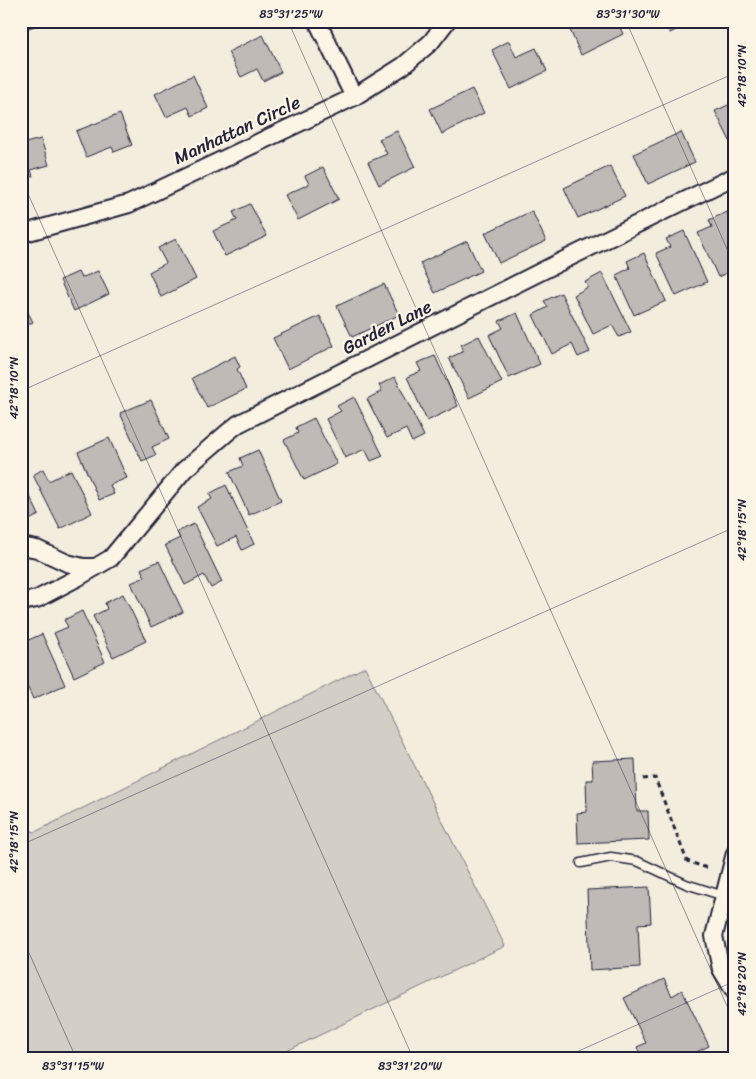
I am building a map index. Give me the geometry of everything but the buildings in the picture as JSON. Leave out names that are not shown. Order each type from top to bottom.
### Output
[{"type":"street","points":[[317,21],[354,97]]},
{"type":"street","name":"Manhattan Circle","points":[[21,234],[129,204],[354,97],[403,66],[431,42],[447,21]]},
{"type":"street","name":"Garden Lane","points":[[21,602],[36,599],[111,558],[184,470],[238,424],[554,264],[735,176]]},
{"type":"street","points":[[21,546],[37,549],[67,563],[83,567],[96,567]]},
{"type":"street","points":[[735,853],[714,936],[721,970],[735,992]]},
{"type":"lane","points":[[581,863],[611,857],[637,862],[686,884],[724,896]]},
{"type":"path","points":[[643,779],[655,778],[687,861],[707,868]]},
{"type":"shaded area","points":[[365,667],[505,946],[272,1058],[21,1058],[21,827],[35,832]]}]
